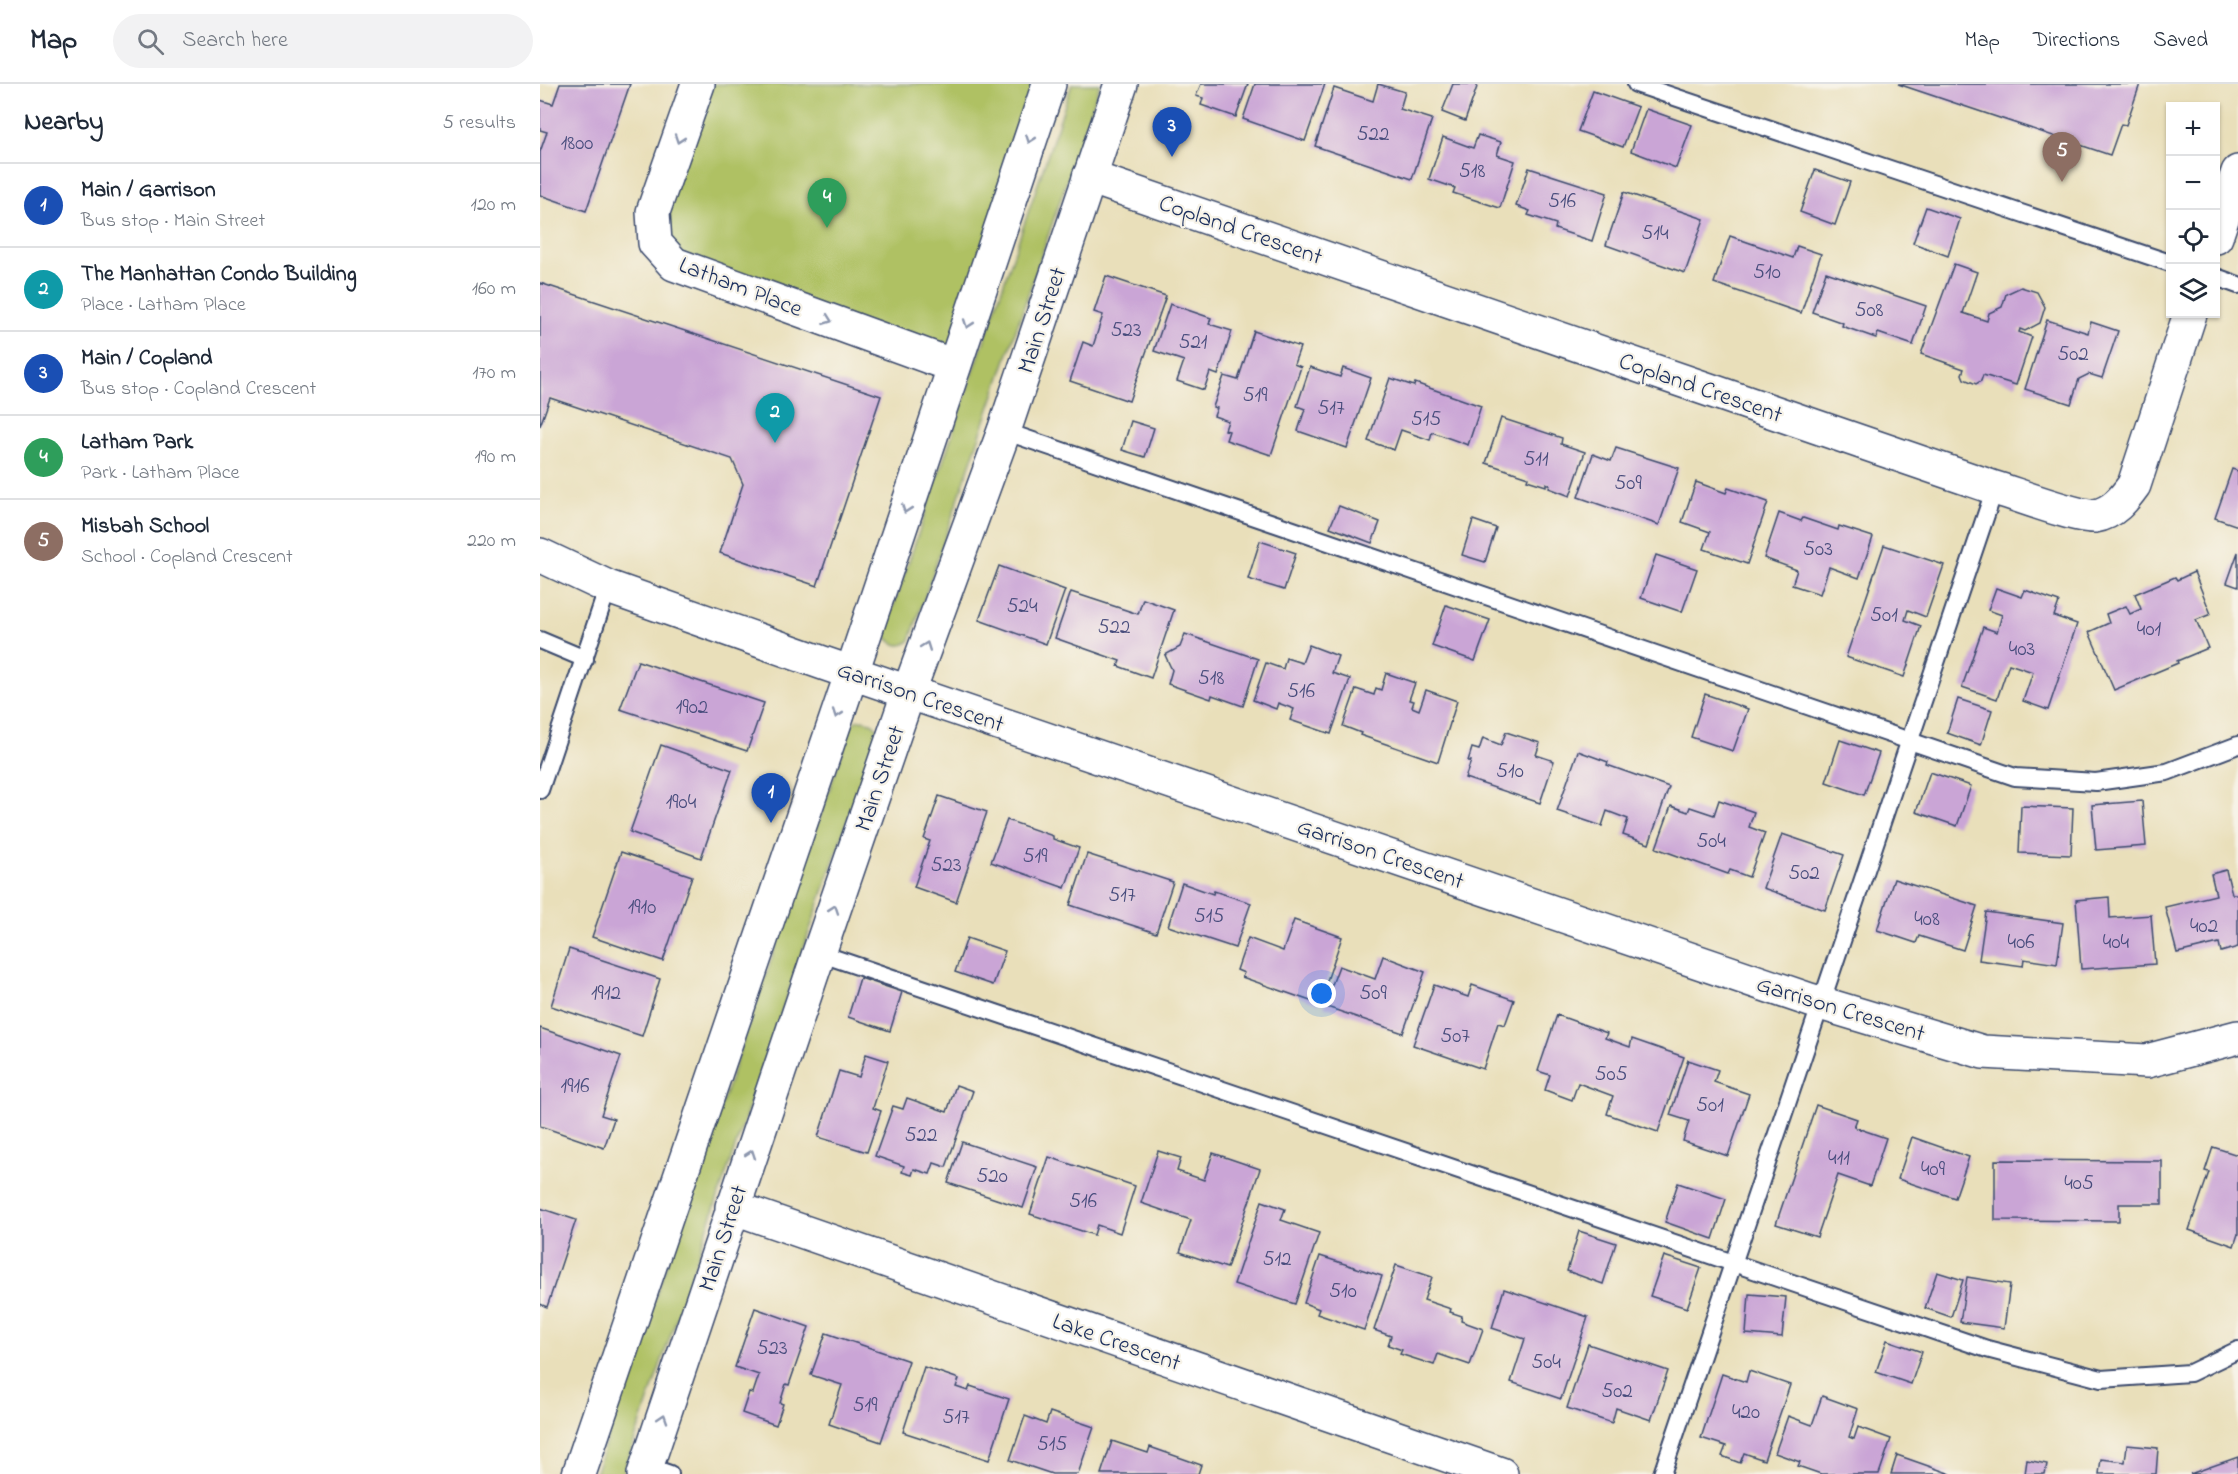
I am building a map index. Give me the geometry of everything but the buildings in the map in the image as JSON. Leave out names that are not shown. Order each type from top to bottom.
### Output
[{"type":"street","name":"Latham Place","points":[[698,84],[653,212],[655,243],[674,264],[954,366]]},
{"type":"street","points":[[579,1474],[1049,84]]},
{"type":"street","name":"Main Street","points":[[654,1471],[732,1207],[909,691],[1004,431],[1121,84]]},
{"type":"street","points":[[2220,225],[2238,172]]},
{"type":"street","name":"Copland Crescent","points":[[1089,177],[1995,488],[2075,513],[2094,516],[2115,508],[2134,485],[2189,318]]},
{"type":"street","name":"Garrison Crescent","points":[[540,555],[608,587],[852,672],[1821,1004],[1983,1052],[2147,1061],[2238,1037]]},
{"type":"street","name":"Lake Crescent","points":[[732,1207],[1501,1474]]},
{"type":"lane","points":[[1636,84],[2166,261]]},
{"type":"lane","points":[[2220,278],[2238,285]]},
{"type":"lane","points":[[1004,431],[2015,777],[2096,782],[2167,772],[2238,745]]},
{"type":"lane","points":[[1662,1474],[1995,488]]},
{"type":"lane","points":[[540,790],[608,587]]},
{"type":"lane","points":[[540,640],[585,659]]},
{"type":"lane","points":[[819,953],[1987,1349],[2101,1379],[2190,1373],[2238,1350]]},
{"type":"green space","points":[[698,84],[1049,84],[954,366],[655,243]]},
{"type":"green space","points":[[1072,84],[1100,84],[910,640],[899,645],[889,640],[884,634]]},
{"type":"green space","points":[[858,720],[874,725],[878,730],[876,737],[623,1474],[595,1474],[852,724]]},
{"type":"place","name":"Main / Copland","points":[[1172,157]]},
{"type":"place","name":"Misbah School","points":[[2062,182]]},
{"type":"place","name":"Latham Park","points":[[827,228]]},
{"type":"place","name":"The Manhattan Condo Building","points":[[775,443]]},
{"type":"place","name":"Main / Garrison","points":[[771,823]]}]
